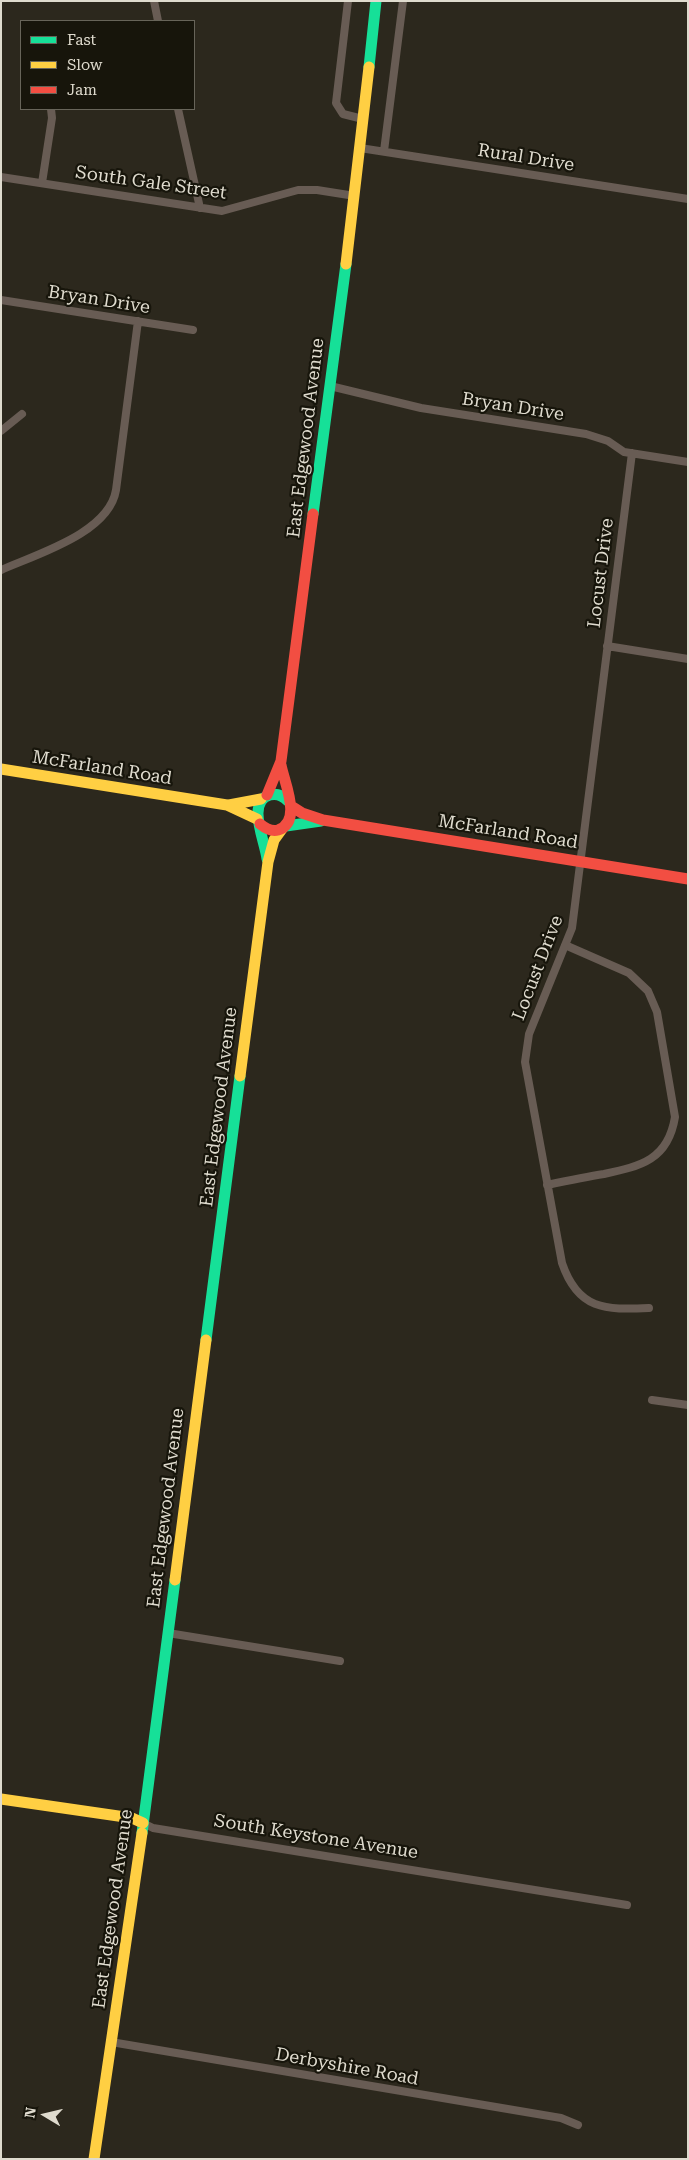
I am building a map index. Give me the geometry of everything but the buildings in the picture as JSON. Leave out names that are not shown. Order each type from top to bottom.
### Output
[{"type":"main road","name":"East Edgewood Avenue","points":[[268,862],[256,811],[281,761],[355,196],[376,1]]},
{"type":"main road","name":"East Edgewood Avenue","points":[[94,2159],[143,1823],[268,862],[274,840],[291,819],[281,761]]},
{"type":"main road","name":"McFarland Road","points":[[1,769],[227,805],[258,822]]},
{"type":"main road","points":[[264,798],[278,795],[289,803]]},
{"type":"main road","name":"McFarland Road","points":[[227,805],[264,798]]},
{"type":"main road","name":"McFarland Road","points":[[289,803],[302,813],[323,820],[688,879]]},
{"type":"main road","name":"McFarland Road","points":[[284,827],[323,820]]},
{"type":"main road","points":[[258,822],[268,830],[284,827]]},
{"type":"main road","name":"South Keystone Avenue","points":[[1,1799],[132,1818],[143,1823]]},
{"type":"street","points":[[154,1],[158,20]]},
{"type":"street","points":[[348,1],[336,103],[342,114],[363,120]]},
{"type":"street","points":[[384,152],[404,1]]},
{"type":"street","points":[[42,183],[52,118],[51,110]]},
{"type":"street","points":[[178,110],[200,208]]},
{"type":"street","name":"Rural Drive","points":[[360,148],[688,199]]},
{"type":"street","name":"South Gale Street","points":[[1,177],[228,211],[288,192],[305,189],[355,196]]},
{"type":"street","name":"Bryan Drive","points":[[1,300],[193,330]]},
{"type":"street","points":[[1,570],[89,529],[102,519],[110,508],[116,490],[138,321]]},
{"type":"street","name":"Bryan Drive","points":[[330,386],[421,408],[586,434],[608,441],[624,452],[688,462]]},
{"type":"street","points":[[1,431],[22,414]]},
{"type":"street","name":"Locust Drive","points":[[632,453],[573,923],[529,1034],[526,1077],[562,1263],[573,1288],[584,1299],[602,1307],[614,1309],[649,1308]]},
{"type":"street","points":[[608,646],[688,659]]},
{"type":"street","points":[[547,1185],[629,1169],[644,1164],[665,1146],[672,1132],[675,1117],[657,1012],[648,991],[629,972],[565,945]]},
{"type":"street","points":[[652,1400],[688,1405]]},
{"type":"street","points":[[168,1633],[340,1662]]},
{"type":"street","name":"South Keystone Avenue","points":[[143,1823],[163,1830],[627,1905]]},
{"type":"street","name":"Derbyshire Road","points":[[111,2042],[561,2118],[578,2125]]},
{"type":"traffic: fast","points":[[369,67],[376,1]]},
{"type":"traffic: fast","points":[[313,514],[346,264]]},
{"type":"traffic: fast","points":[[267,859],[259,822],[259,805],[263,799],[273,794],[280,795],[288,801]]},
{"type":"traffic: fast","points":[[286,826],[321,821]]},
{"type":"traffic: fast","points":[[206,1340],[240,1076]]},
{"type":"traffic: fast","points":[[142,1833],[175,1580]]},
{"type":"traffic: slow","points":[[346,264],[369,67]]},
{"type":"traffic: slow","points":[[1,769],[227,805],[257,819]]},
{"type":"traffic: slow","points":[[229,805],[261,799]]},
{"type":"traffic: slow","points":[[240,1076],[268,862],[274,840],[282,829]]},
{"type":"traffic: slow","points":[[175,1580],[206,1340]]},
{"type":"traffic: slow","points":[[1,1799],[132,1818],[143,1823]]},
{"type":"traffic: slow","points":[[94,2159],[142,1833]]},
{"type":"traffic: jam","points":[[267,795],[281,761],[313,514]]},
{"type":"traffic: jam","points":[[260,824],[268,829],[278,830],[285,826],[289,819],[290,801],[281,765]]},
{"type":"traffic: jam","points":[[291,806],[302,813],[323,820],[688,879]]}]
